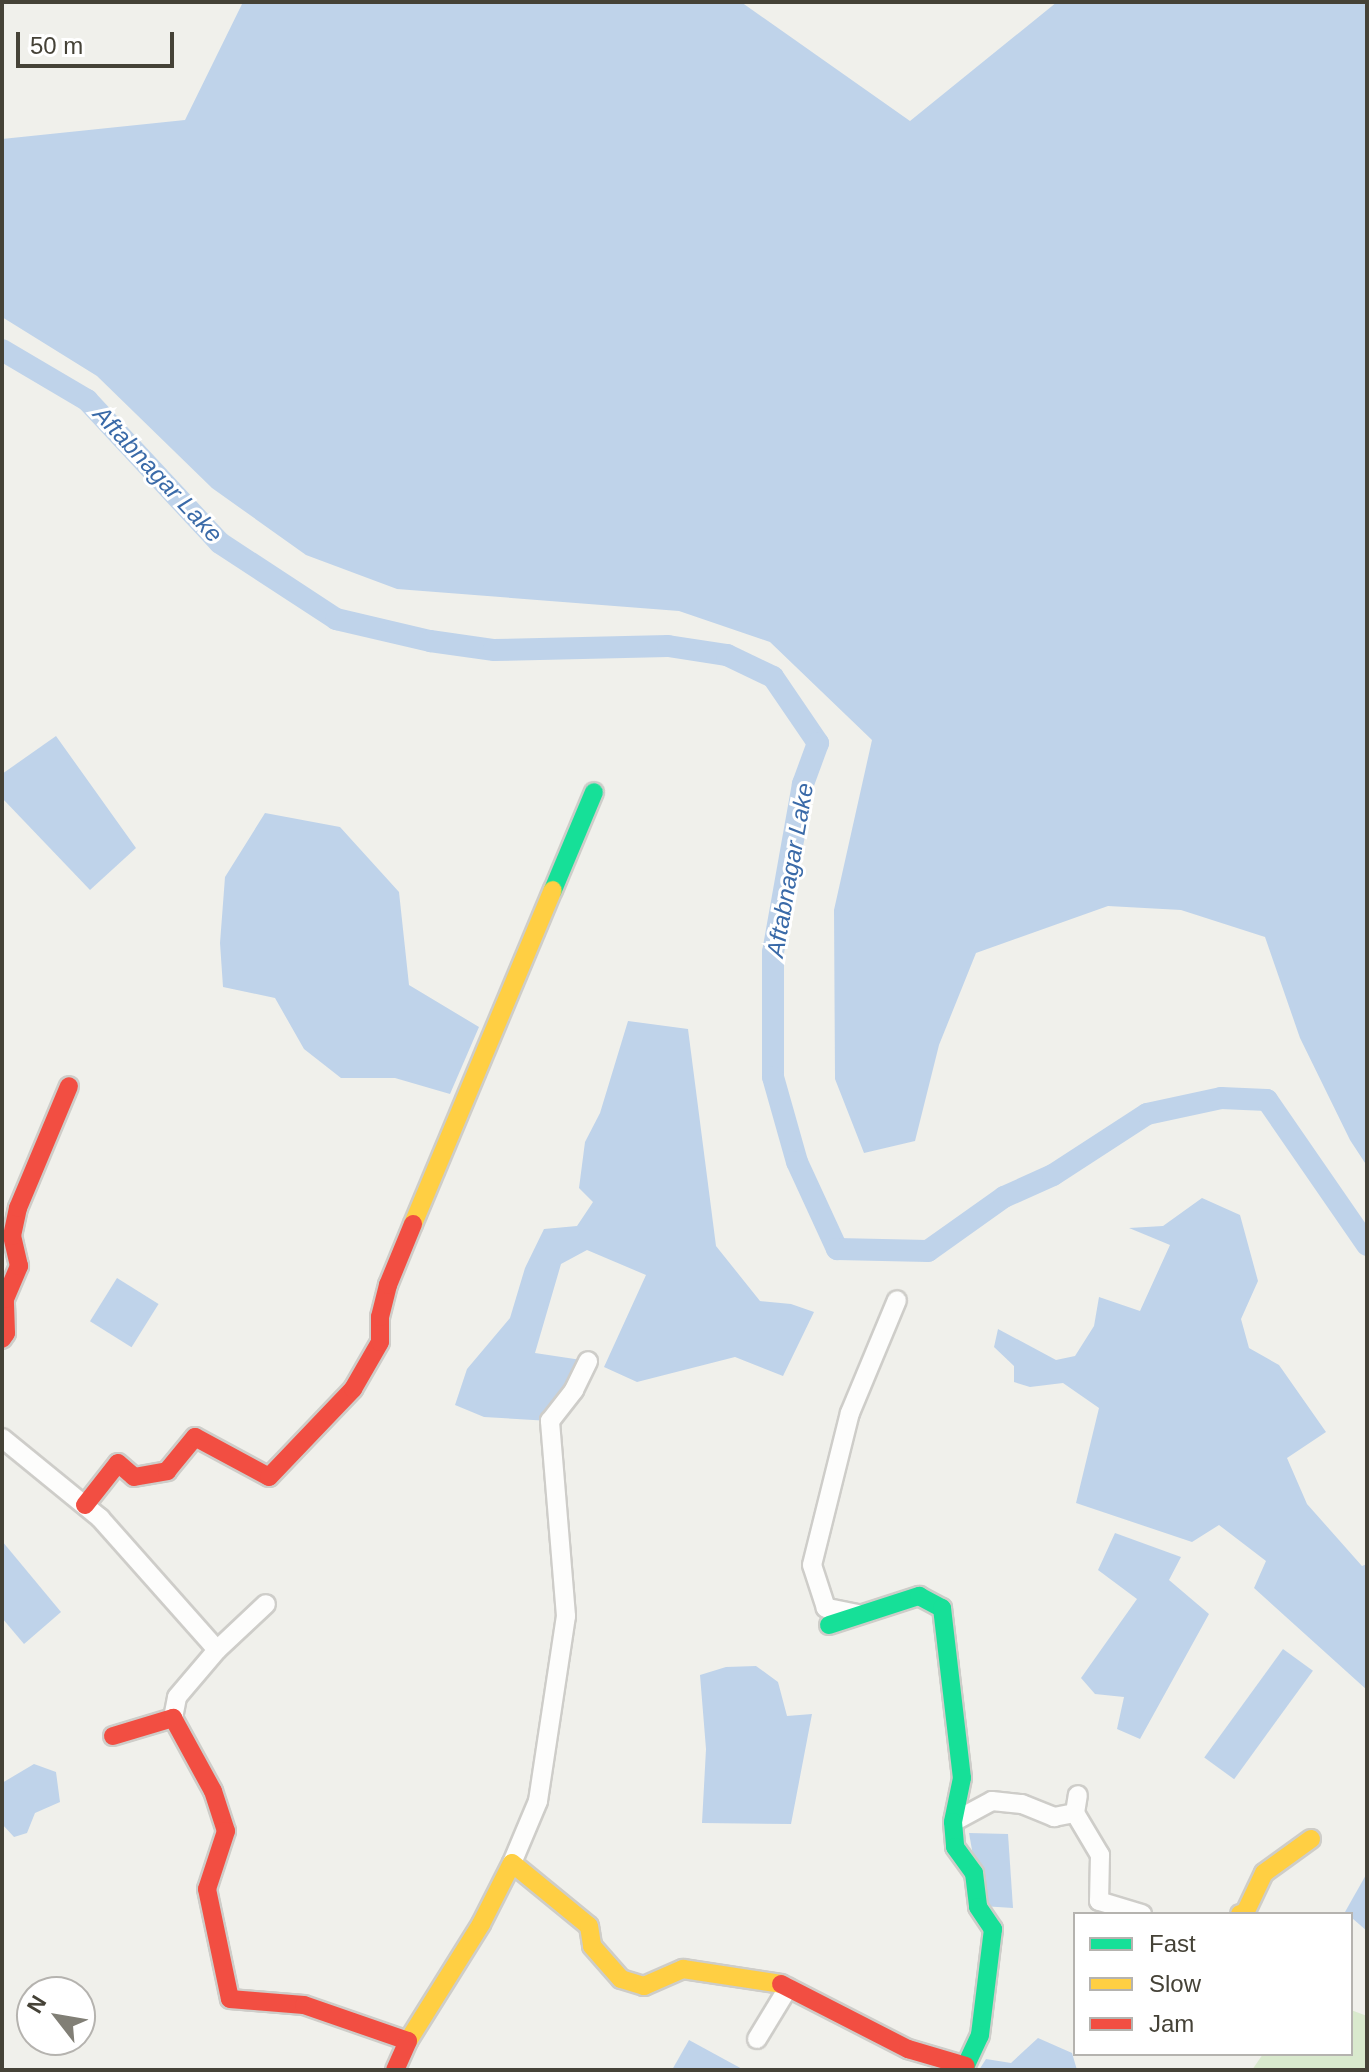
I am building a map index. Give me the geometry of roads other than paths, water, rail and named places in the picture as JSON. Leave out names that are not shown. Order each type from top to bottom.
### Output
[{"type":"street","points":[[85,1505],[118,1463],[134,1477],[167,1471],[195,1437],[269,1477],[353,1389],[380,1342],[380,1317],[388,1285],[594,792]]},
{"type":"street","points":[[2,1339],[6,1333],[5,1299],[19,1266],[12,1236],[18,1208],[48,1143],[69,1086]]},
{"type":"street","points":[[860,1615],[826,1608],[812,1565],[850,1413],[897,1300]]},
{"type":"street","points":[[395,2070],[408,2041],[481,1924],[512,1863],[538,1801],[566,1616],[550,1421],[574,1390],[588,1361]]},
{"type":"street","points":[[2,1438],[85,1505],[217,1650]]},
{"type":"street","points":[[512,1863],[589,1926],[592,1946],[621,1979],[644,1986],[683,1969],[788,1988],[908,2049],[965,2068],[980,2035],[993,1929],[978,1907],[974,1873],[955,1847],[953,1822],[962,1778],[942,1608],[919,1596],[829,1625]]},
{"type":"street","points":[[266,1604],[217,1650],[177,1697],[173,1718],[213,1791],[226,1831],[207,1889],[230,1999],[304,2005],[408,2041]]},
{"type":"street","points":[[113,1736],[173,1718]]},
{"type":"street","points":[[953,1822],[992,1801],[1022,1804],[1054,1817],[1076,1804],[1100,1855],[1099,1901],[1135,1912]]},
{"type":"street","points":[[1245,1912],[1264,1873],[1311,1839]]},
{"type":"street","points":[[757,2039],[788,1988]]},
{"type":"water","points":[[243,2],[741,2],[910,121],[1057,2],[1367,2],[1367,1166],[1350,1140],[1300,1038],[1265,937],[1181,910],[1108,906],[976,953],[939,1045],[915,1141],[864,1153],[835,1079],[834,910],[872,740],[770,642],[679,611],[397,589],[306,555],[212,488],[97,376],[2,317],[2,139],[185,120]]},
{"type":"water","points":[[56,736],[136,848],[90,890],[2,798],[2,774]]},
{"type":"water","points":[[265,813],[340,827],[399,892],[409,985],[479,1027],[450,1094],[395,1078],[341,1078],[304,1049],[275,998],[223,987],[220,943],[225,877]]},
{"type":"water","points":[[628,1021],[688,1029],[716,1246],[760,1301],[791,1304],[814,1312],[783,1376],[735,1357],[637,1382],[604,1367],[646,1275],[587,1250],[561,1264],[535,1353],[588,1361],[550,1421],[484,1417],[455,1405],[467,1369],[510,1318],[525,1268],[544,1229],[577,1226],[593,1202],[579,1188],[585,1142],[600,1113]]},
{"type":"water","points":[[1202,1198],[1240,1215],[1258,1281],[1241,1319],[1249,1348],[1279,1365],[1326,1432],[1287,1458],[1307,1504],[1362,1566],[1367,1564],[1367,1690],[1254,1588],[1266,1561],[1219,1525],[1192,1542],[1076,1503],[1099,1408],[1063,1383],[1030,1387],[1014,1382],[1014,1366],[994,1347],[998,1329],[1056,1360],[1075,1356],[1094,1326],[1099,1297],[1140,1311],[1170,1245],[1129,1228],[1163,1226]]},
{"type":"water","points":[[117,1278],[159,1304],[132,1347],[90,1321]]},
{"type":"water","points":[[1115,1533],[1181,1557],[1169,1580],[1209,1614],[1140,1739],[1117,1729],[1124,1697],[1095,1694],[1081,1678],[1137,1599],[1098,1570]]},
{"type":"water","points":[[2,1541],[61,1612],[24,1644],[2,1618]]},
{"type":"water","points":[[1283,1649],[1313,1671],[1234,1779],[1204,1757]]},
{"type":"water","points":[[756,1666],[778,1682],[787,1716],[812,1714],[791,1824],[702,1823],[706,1749],[700,1675],[726,1667]]},
{"type":"water","points":[[34,1764],[56,1772],[60,1802],[35,1813],[27,1833],[14,1837],[2,1824],[2,1783]]},
{"type":"water","points":[[969,1833],[1008,1834],[1013,1908],[982,1906]]},
{"type":"water","points":[[1367,1873],[1367,1931],[1353,1919],[1353,1912],[1345,1912]]},
{"type":"water","points":[[1038,2038],[1072,2053],[1077,2070],[979,2070],[986,2059],[1011,2063]]},
{"type":"water","points":[[689,2040],[744,2070],[672,2070]]},
{"type":"waterway","name":"Aftabnagar Lake","points":[[2,350],[87,400],[220,543],[336,619],[430,641],[494,650],[668,646],[727,655],[773,677],[818,743],[803,784],[773,952],[773,1077],[797,1162],[837,1249],[928,1251],[1004,1197],[1053,1175],[1147,1114],[1221,1098],[1267,1100],[1367,1245]]}]
